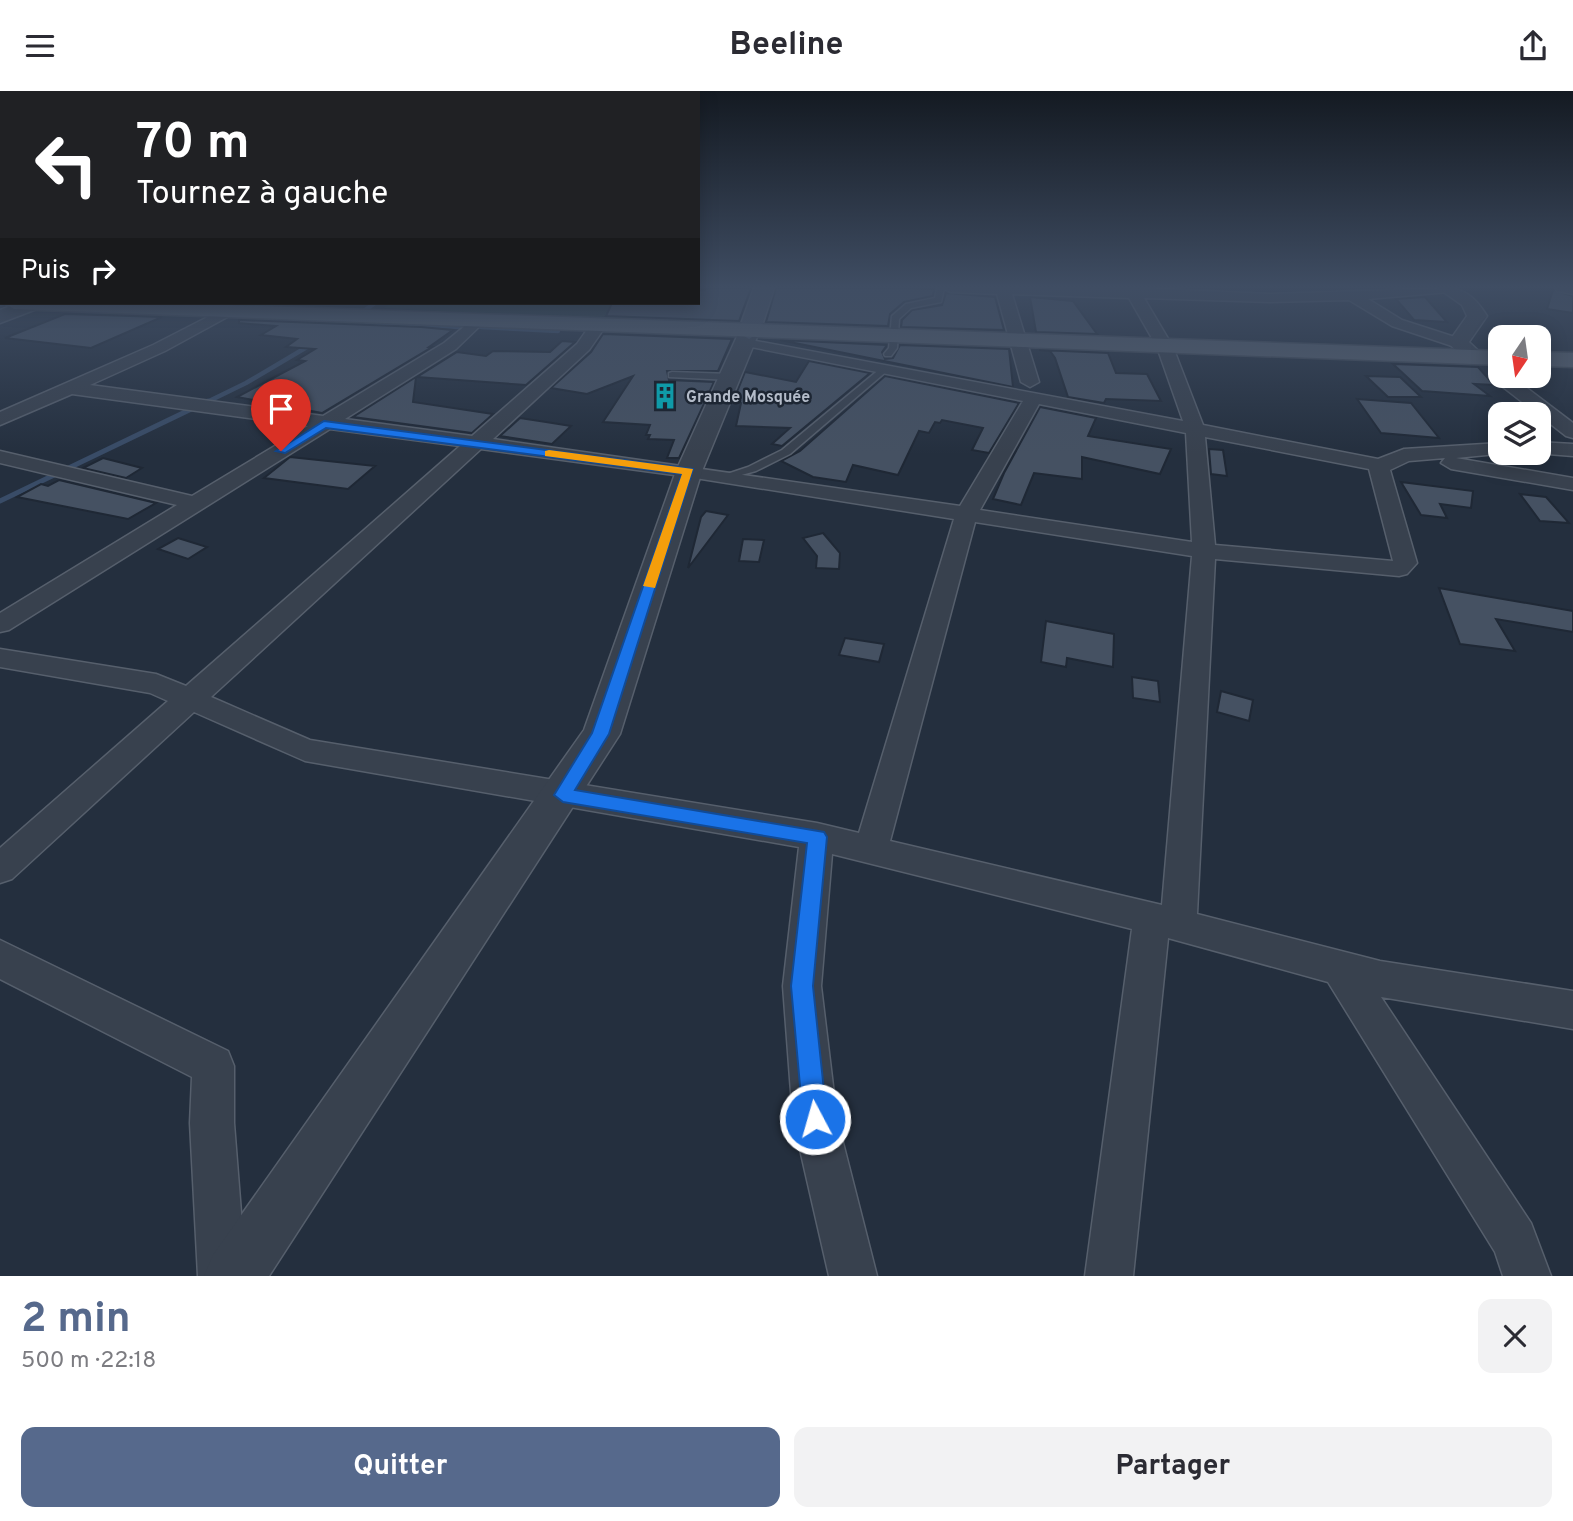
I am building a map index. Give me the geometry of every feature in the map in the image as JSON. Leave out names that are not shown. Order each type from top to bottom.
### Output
[{"type":"main road","points":[[700,343],[742,350],[888,354],[1005,343]]},
{"type":"main road","points":[[742,350],[744,343]]},
{"type":"main road","points":[[1057,343],[1488,358]]},
{"type":"main road","points":[[1551,359],[1573,360]]},
{"type":"street","points":[[0,419],[164,343]]},
{"type":"street","points":[[0,624],[453,343]]},
{"type":"street","points":[[0,869],[586,343]]},
{"type":"street","points":[[871,850],[966,515],[1032,391],[1019,343]]},
{"type":"street","points":[[1109,1276],[1165,921],[1203,551],[1195,429],[1163,343]]},
{"type":"street","points":[[1458,343],[1488,367]]},
{"type":"street","points":[[234,1276],[563,795],[601,734],[706,474],[742,350],[888,354],[1195,429],[1378,465],[1393,463],[1404,455],[1488,450]]},
{"type":"street","points":[[71,388],[475,445],[706,474],[1203,551],[1399,569],[1405,563],[1378,465]]},
{"type":"street","points":[[1517,389],[1573,432]]},
{"type":"street","points":[[1551,449],[1573,450]]},
{"type":"street","points":[[1404,455],[1573,484]]},
{"type":"street","points":[[0,457],[195,503]]},
{"type":"street","points":[[0,658],[156,684],[305,750],[817,837],[1165,921],[1380,979],[1573,1010]]},
{"type":"street","points":[[817,837],[802,986],[815,1119],[853,1276]]},
{"type":"street","points":[[0,957],[213,1066],[212,1123],[222,1276]]},
{"type":"street","points":[[1340,968],[1514,1240],[1527,1276]]},
{"type":"lane","points":[[706,474],[752,469],[786,452],[888,354],[890,343]]},
{"type":"lane","points":[[672,375],[742,350]]},
{"type":"building","points":[[51,343],[102,343],[91,348]]},
{"type":"building","points":[[291,343],[434,343],[322,413],[237,397],[305,361],[297,360],[315,349],[286,347]]},
{"type":"building","points":[[559,343],[574,343],[526,385],[417,377],[457,352],[486,356],[493,351],[550,352]]},
{"type":"building","points":[[597,343],[730,343],[718,371],[667,371],[669,380],[714,382],[679,458],[667,458],[674,440],[648,439],[650,435],[646,435],[650,425],[603,422],[633,376],[587,394],[551,388],[591,352]]},
{"type":"building","points":[[796,343],[887,345],[882,352],[885,359],[893,358],[900,345],[1009,349],[1013,387]]},
{"type":"building","points":[[1039,350],[1108,353],[1116,373],[1147,374],[1161,401],[1106,399],[1104,403],[1068,397],[1055,358],[1050,351]]},
{"type":"building","points":[[809,361],[870,373],[782,446],[772,444],[790,428],[736,426],[741,403],[733,402],[745,372],[796,382]]},
{"type":"building","points":[[1393,364],[1478,367],[1488,378],[1488,385],[1474,384],[1490,396],[1422,391]]},
{"type":"building","points":[[885,376],[1019,403],[989,453],[972,450],[983,428],[942,420],[940,423],[935,422],[929,433],[919,431],[898,475],[853,465],[846,482],[813,477],[781,461],[800,451]]},
{"type":"building","points":[[1366,376],[1400,377],[1421,397],[1388,397]]},
{"type":"building","points":[[416,377],[413,402],[493,414],[472,433],[353,417]]},
{"type":"building","points":[[1357,399],[1411,403],[1439,438],[1381,433]]},
{"type":"building","points":[[1040,407],[1096,418],[1088,436],[1171,449],[1160,474],[1082,457],[1082,479],[1034,473],[1021,505],[993,499]]},
{"type":"building","points":[[520,418],[571,426],[552,444],[500,436]]},
{"type":"building","points":[[1209,449],[1223,450],[1227,476],[1211,474]]},
{"type":"building","points":[[290,457],[375,466],[348,489],[264,478]]},
{"type":"building","points":[[103,458],[142,468],[126,478],[83,468]]},
{"type":"building","points":[[59,480],[156,503],[128,519],[17,497],[41,484],[48,486]]},
{"type":"building","points":[[1401,482],[1473,491],[1471,508],[1440,504],[1447,518],[1421,515]]},
{"type":"building","points":[[1520,494],[1546,497],[1569,523],[1540,521]]},
{"type":"building","points":[[706,511],[728,515],[688,568],[701,517]]},
{"type":"building","points":[[823,533],[840,553],[839,569],[816,568],[817,556],[803,538]]},
{"type":"building","points":[[178,538],[207,547],[188,559],[158,549]]},
{"type":"building","points":[[743,539],[764,540],[759,562],[739,561]]},
{"type":"building","points":[[1439,588],[1573,611],[1573,632],[1496,619],[1515,651],[1460,644]]},
{"type":"building","points":[[1046,621],[1114,634],[1113,667],[1067,658],[1066,667],[1041,662]]},
{"type":"building","points":[[845,638],[884,644],[879,662],[839,655]]},
{"type":"building","points":[[1132,677],[1158,681],[1160,702],[1133,698]]},
{"type":"building","points":[[1221,691],[1253,700],[1249,721],[1217,712]]},
{"type":"waterway","points":[[205,403],[246,383],[312,344]]},
{"type":"waterway","points":[[0,501],[208,401]]},
{"type":"slow traffic","points":[[549,454],[689,471],[650,586]]},
{"type":"place","name":"Grande Mosquée","points":[[665,396]]},
{"type":"route","points":[[281,451],[324,424],[689,471],[601,734],[563,795],[817,837],[802,986],[815,1119]]}]
